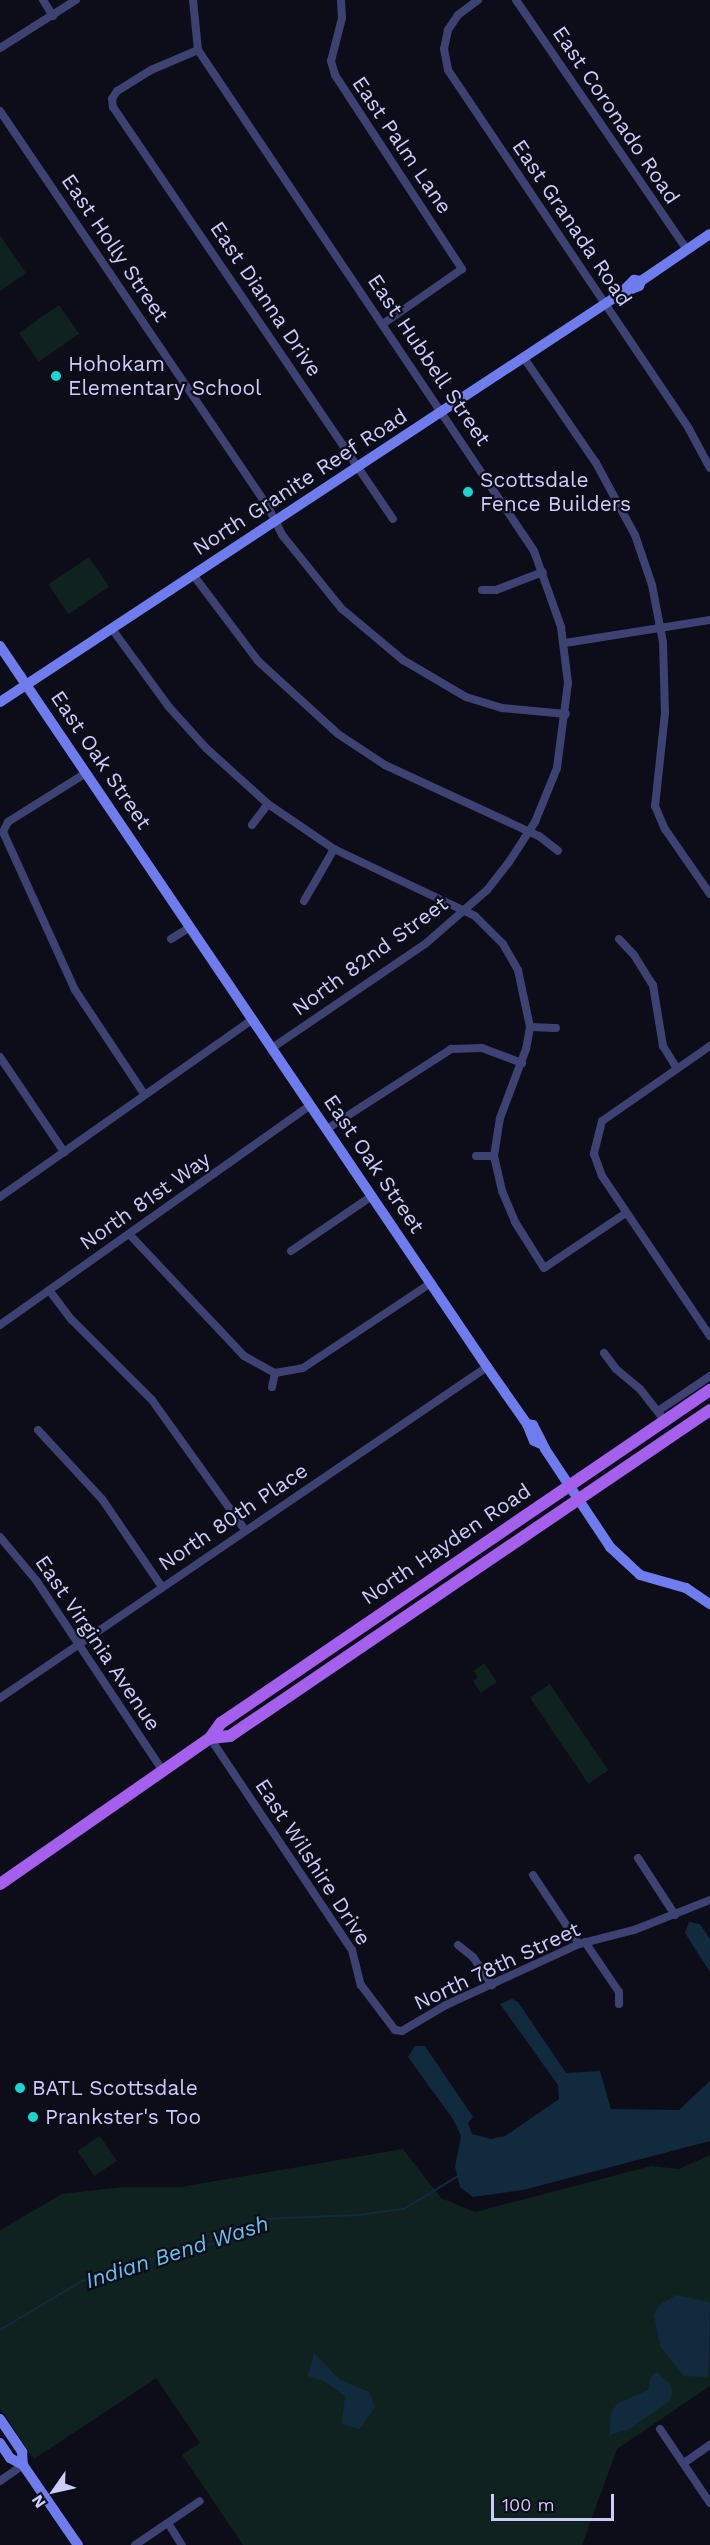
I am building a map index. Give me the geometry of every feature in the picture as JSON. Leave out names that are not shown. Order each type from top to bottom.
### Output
[{"type":"main road","name":"North Hayden Road","points":[[0,1884],[210,1738],[221,1723],[568,1485],[661,1416],[710,1390]]},
{"type":"main road","name":"North Hayden Road","points":[[210,1738],[230,1736],[710,1410]]},
{"type":"main road","points":[[399,1600],[409,1614]]},
{"type":"street","points":[[43,0],[53,16]]},
{"type":"street","points":[[0,48],[76,0]]},
{"type":"street","name":"East Hubbell Street","points":[[193,0],[198,50],[522,530],[543,572],[565,643],[566,714],[557,768],[530,832]]},
{"type":"street","name":"East Palm Lane","points":[[341,0],[342,18],[331,61],[335,75],[462,269],[383,324]]},
{"type":"street","name":"East Granada Road","points":[[478,0],[458,15],[448,30],[444,49],[448,70],[689,429],[710,468]]},
{"type":"street","name":"East Coronado Road","points":[[516,0],[687,250]]},
{"type":"street","name":"East Dianna Drive","points":[[198,50],[151,70],[117,92],[112,99],[113,107],[393,519]]},
{"type":"street","name":"East Holly Street","points":[[0,111],[311,574],[342,609],[403,660],[437,682],[485,704],[566,714]]},
{"type":"street","name":"North Granite Reef Road","points":[[0,702],[524,358],[620,294],[623,287],[641,280],[710,234]]},
{"type":"street","points":[[524,358],[612,488],[635,535],[661,628],[665,713],[655,806],[665,829],[710,894]]},
{"type":"street","points":[[482,590],[496,590],[543,572]]},
{"type":"street","points":[[194,576],[258,662],[338,734],[426,786],[530,832],[558,851]]},
{"type":"street","points":[[565,643],[710,620]]},
{"type":"street","points":[[112,629],[176,715],[206,748],[268,804],[334,849],[464,910],[484,924],[511,956],[527,999],[530,1027],[522,1063],[500,1118],[494,1156],[502,1191],[514,1222],[544,1268],[626,1213]]},
{"type":"street","name":"East Oak Street","points":[[0,646],[527,1424],[534,1441],[541,1444],[610,1547],[631,1569],[650,1579],[686,1588],[710,1604]]},
{"type":"street","points":[[87,773],[8,822],[3,832],[75,990],[144,1094]]},
{"type":"street","points":[[252,825],[268,804]]},
{"type":"street","name":"North 82nd Street","points":[[272,1048],[384,973],[464,910],[487,890],[530,832]]},
{"type":"street","points":[[304,901],[334,849]]},
{"type":"street","points":[[171,939],[190,927]]},
{"type":"street","points":[[619,939],[634,955],[653,985],[663,1046],[677,1068]]},
{"type":"street","points":[[0,1197],[252,1019]]},
{"type":"street","points":[[530,1027],[556,1028]]},
{"type":"street","points":[[710,1046],[610,1114],[599,1127],[594,1144],[596,1164],[626,1213],[710,1336]]},
{"type":"street","points":[[327,1129],[451,1049],[482,1048],[522,1063]]},
{"type":"street","points":[[0,1057],[64,1152]]},
{"type":"street","name":"North 81st Way","points":[[0,1325],[311,1105]]},
{"type":"street","points":[[476,1156],[494,1156]]},
{"type":"street","points":[[291,1251],[372,1196]]},
{"type":"street","points":[[130,1234],[244,1356],[275,1373],[303,1368],[431,1283]]},
{"type":"street","points":[[49,1290],[72,1320],[152,1400],[245,1530]]},
{"type":"street","points":[[604,1353],[661,1416]]},
{"type":"street","name":"North 80th Place","points":[[0,1698],[487,1367]]},
{"type":"street","points":[[272,1387],[275,1373]]},
{"type":"street","name":"North Hayden Road","points":[[661,1416],[710,1376]]},
{"type":"street","points":[[38,1430],[102,1499],[162,1587]]},
{"type":"street","name":"East Virginia Avenue","points":[[0,1537],[79,1643],[164,1771]]},
{"type":"street","name":"East Wilshire Drive","points":[[210,1738],[352,1950],[361,1985],[390,2028],[402,2031]]},
{"type":"street","points":[[638,1858],[675,1914]]},
{"type":"street","points":[[533,1875],[619,1992],[619,2004]]},
{"type":"street","name":"North 78th Street","points":[[402,2031],[582,1943],[634,1930],[710,1900]]},
{"type":"street","points":[[458,1946],[473,1957],[492,1985]]},
{"type":"street","points":[[0,2419],[22,2452],[23,2464],[78,2545]]},
{"type":"street","points":[[660,2429],[710,2503]]},
{"type":"street","points":[[0,2443],[10,2458],[23,2464]]},
{"type":"street","points":[[684,2463],[710,2445]]},
{"type":"street","points":[[0,2481],[23,2464]]},
{"type":"street","points":[[135,2545],[200,2501]]},
{"type":"street","points":[[168,2523],[182,2545]]},
{"type":"green space","points":[[0,235],[26,273],[0,291]]},
{"type":"green space","points":[[59,305],[79,334],[39,362],[19,333]]},
{"type":"green space","points":[[89,557],[109,587],[69,614],[48,584]]},
{"type":"green space","points":[[484,1663],[497,1682],[481,1693],[473,1681],[478,1677],[474,1671]]},
{"type":"green space","points":[[550,1684],[608,1770],[588,1784],[530,1697]]},
{"type":"green space","points":[[100,2136],[117,2161],[94,2176],[78,2151]]},
{"type":"green space","points":[[403,2149],[441,2198],[475,2212],[651,2166],[679,2169],[710,2155],[710,2386],[617,2449],[582,2545],[243,2545],[182,2455],[200,2443],[156,2378],[34,2459],[0,2408],[0,2230],[62,2194],[123,2187],[180,2187]]},
{"type":"water","points":[[689,1922],[700,1924],[710,1939],[710,1972],[685,1933]]},
{"type":"water","points":[[512,1999],[518,2002],[566,2073],[600,2071],[611,2109],[679,2110],[710,2081],[710,2141],[523,2190],[473,2197],[460,2187],[455,2167],[461,2136],[453,2119],[408,2057],[415,2046],[425,2046],[473,2117],[468,2123],[472,2134],[491,2139],[505,2136],[559,2099],[558,2085],[500,2004]]},
{"type":"water","points":[[676,2295],[710,2302],[708,2377],[684,2376],[660,2346],[654,2315],[659,2305]]},
{"type":"water","points":[[314,2353],[339,2379],[369,2392],[375,2407],[360,2429],[342,2424],[345,2396],[324,2381],[308,2376]]},
{"type":"water","points":[[657,2372],[670,2384],[673,2393],[669,2401],[630,2429],[609,2435],[611,2413],[617,2404],[648,2390],[651,2376]]},
{"type":"waterway","name":"Indian Bend Wash","points":[[0,2330],[82,2281],[180,2250],[216,2243],[261,2219],[358,2215],[404,2209],[460,2175]]},
{"type":"place","name":"Hohokam Elementary School","points":[[56,376]]},
{"type":"place","name":"Scottsdale Fence Builders","points":[[468,492]]},
{"type":"place","name":"BATL Scottsdale","points":[[20,2088]]},
{"type":"place","name":"Prankster's Too","points":[[33,2117]]}]
